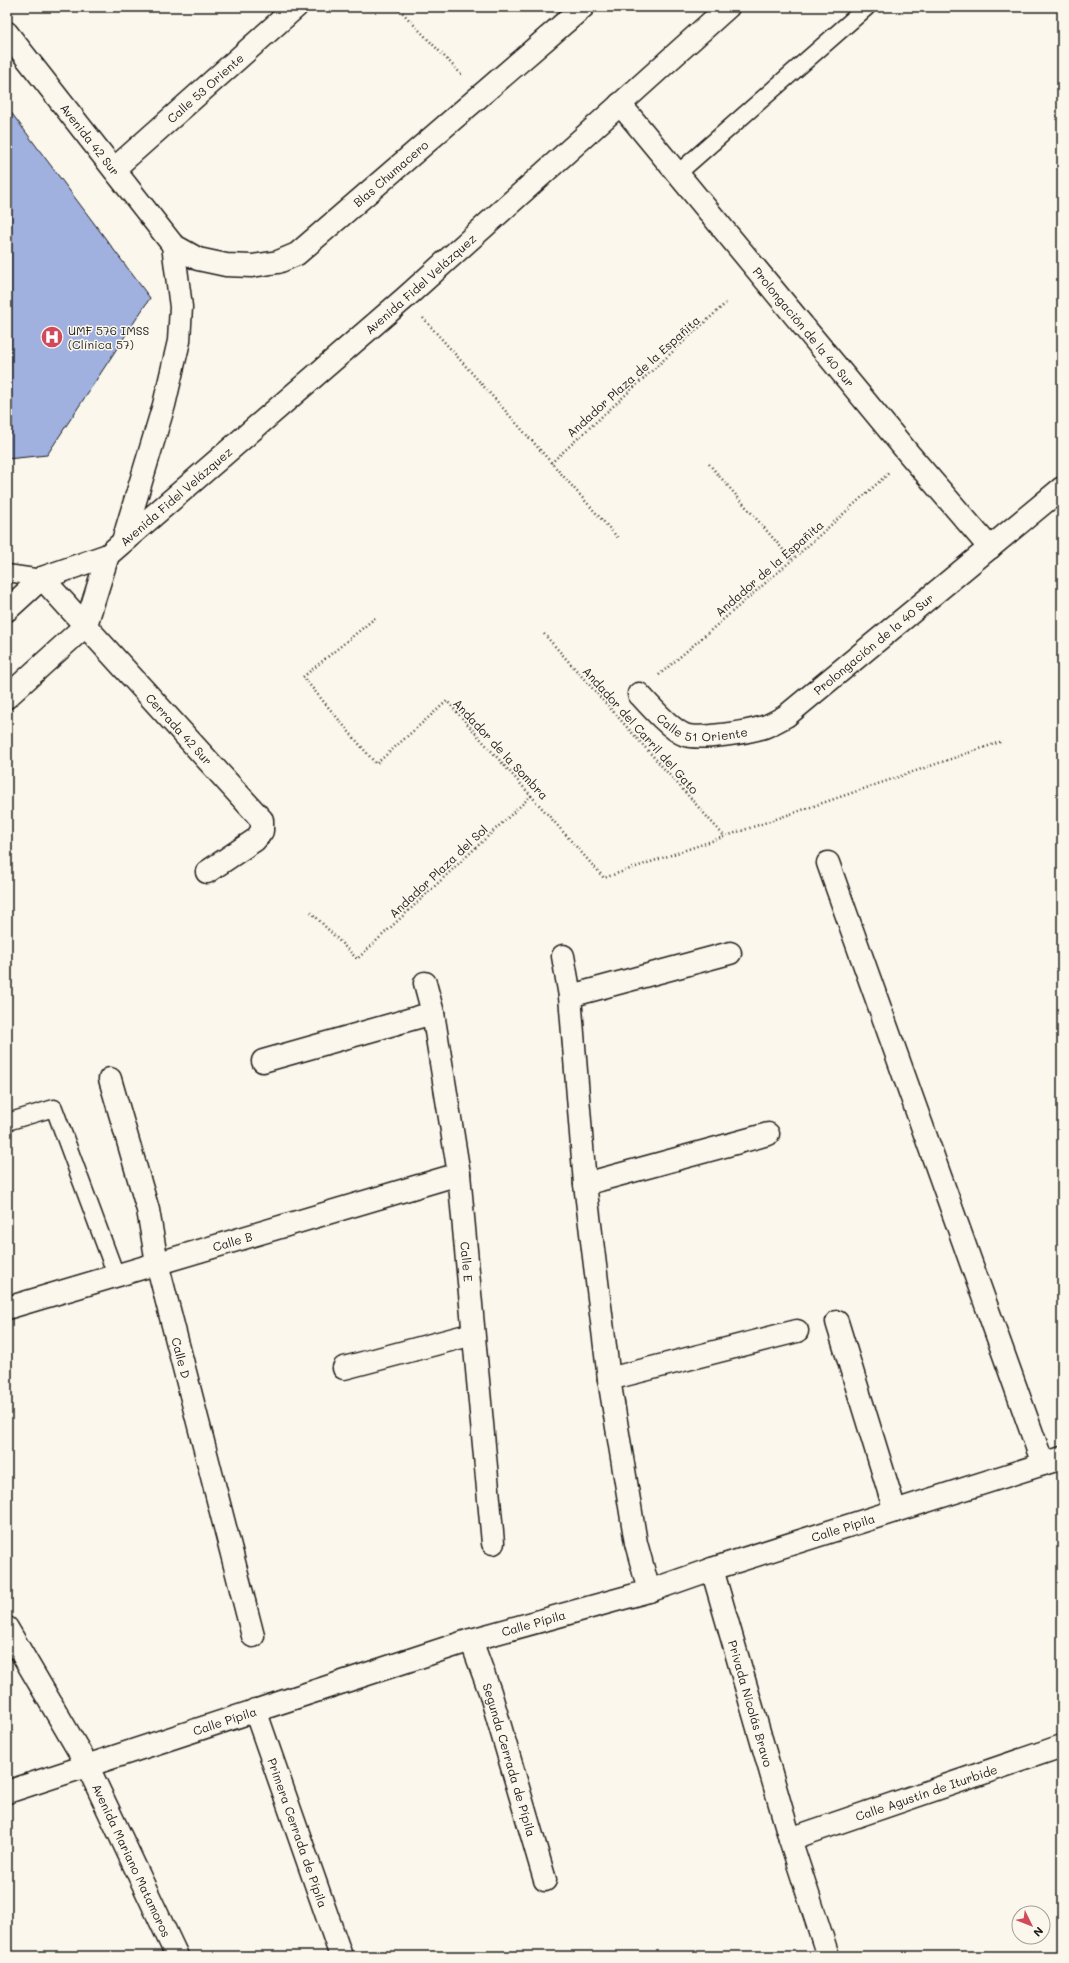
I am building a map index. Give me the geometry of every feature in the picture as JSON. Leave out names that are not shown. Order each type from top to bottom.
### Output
[{"type":"street","name":"Calle 53 Oriente","points":[[114,169],[296,7]]},
{"type":"street","name":"Blas Chumacero","points":[[173,245],[198,260],[226,265],[252,266],[278,262],[298,254],[583,7]]},
{"type":"street","name":"Avenida Fidel Velázquez","points":[[7,610],[42,578],[116,548],[404,298],[728,7]]},
{"type":"street","name":"Avenida 42 Sur","points":[[7,33],[173,245]]},
{"type":"street","name":"Prolongación de la 40 Sur","points":[[620,104],[909,454],[990,548]]},
{"type":"street","points":[[7,697],[86,625],[116,548],[165,399],[179,341],[181,307],[173,245]]},
{"type":"street","name":"Prolongación de la 40 Sur","points":[[774,723],[786,716],[1062,488]]},
{"type":"street","name":"Cerrada 42 Sur","points":[[42,578],[262,820],[262,831],[255,840],[207,872]]},
{"type":"street","name":"Calle 51 Oriente","points":[[639,694],[655,712],[684,734],[699,737],[763,728],[774,723]]},
{"type":"street","points":[[828,863],[1052,1461]]},
{"type":"street","points":[[570,996],[730,953]]},
{"type":"street","points":[[562,956],[570,996],[585,1184],[609,1379],[636,1543],[649,1591]]},
{"type":"street","name":"Calle E","points":[[425,983],[433,1013],[458,1174],[493,1543]]},
{"type":"street","points":[[263,1061],[433,1013]]},
{"type":"street","name":"Calle D","points":[[110,1079],[148,1210],[157,1263],[253,1636]]},
{"type":"street","points":[[585,1184],[768,1134]]},
{"type":"street","name":"Calle B","points":[[7,1308],[458,1174]]},
{"type":"street","points":[[837,1322],[895,1511]]},
{"type":"street","points":[[609,1379],[797,1331]]},
{"type":"street","points":[[344,1368],[473,1334]]},
{"type":"street","name":"Calle Pípila","points":[[7,1792],[471,1640],[649,1591],[712,1569],[1052,1461]]},
{"type":"street","name":"Privada Nicolás Bravo","points":[[712,1569],[790,1839],[828,1956]]},
{"type":"street","name":"Avenida Mariano Matamoros","points":[[7,1628],[87,1765],[178,1956]]},
{"type":"street","name":"Segunda Cerrada de Pípila","points":[[471,1640],[490,1692],[544,1880]]},
{"type":"street","name":"Primera Cerrada de Pípila","points":[[255,1710],[341,1956]]},
{"type":"street","name":"Calle Agustín de Iturbide","points":[[790,1839],[1062,1746]]},
{"type":"lane","points":[[677,174],[867,7]]},
{"type":"lane","points":[[7,573],[42,578]]},
{"type":"lane","points":[[7,1122],[54,1108],[116,1275]]},
{"type":"path","points":[[398,7],[481,95]]},
{"type":"path","points":[[404,298],[619,539]]},
{"type":"path","name":"Andador Plaza de la Españita","points":[[551,463],[726,303]]},
{"type":"path","name":"Andador de la Españita","points":[[639,694],[792,560],[909,454]]},
{"type":"path","points":[[709,464],[792,560]]},
{"type":"path","name":"Andador de la Sombra","points":[[375,618],[303,677],[376,764],[448,701],[604,878],[725,838]]},
{"type":"path","name":"Andador del Carril del Gato","points":[[544,634],[725,838]]},
{"type":"path","points":[[725,838],[1004,741]]},
{"type":"path","name":"Andador Plaza del Sol","points":[[311,912],[357,959],[532,795]]},
{"type":"building","points":[[7,107],[150,298],[47,455],[7,459]]},
{"type":"place","name":"UMF 576 IMSS (Clínica 57)","points":[[52,337]]}]
